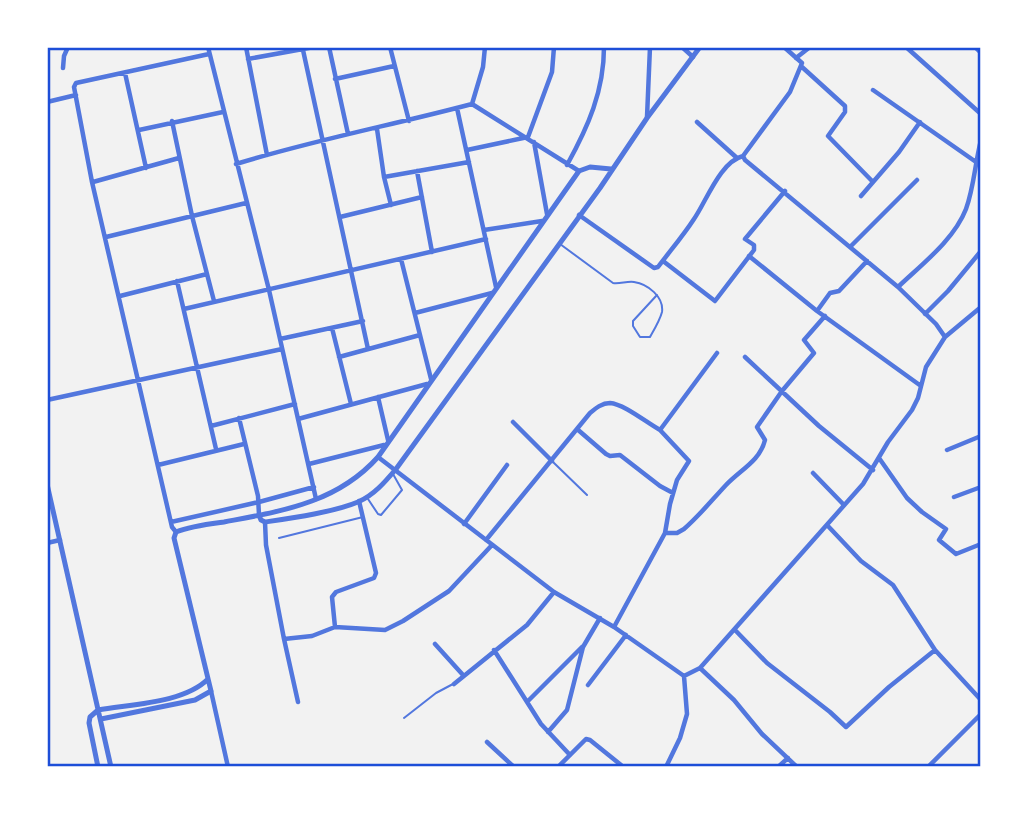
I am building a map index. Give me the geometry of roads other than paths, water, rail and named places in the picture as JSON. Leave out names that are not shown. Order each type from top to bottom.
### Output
[{"type":"street","points":[[63,68],[68,47]]},
{"type":"street","points":[[208,47],[269,290],[317,500]]},
{"type":"street","points":[[246,47],[267,155]]},
{"type":"street","points":[[248,59],[314,47]]},
{"type":"street","points":[[329,47],[348,134]]},
{"type":"street","points":[[390,47],[409,121]]},
{"type":"street","points":[[472,104],[483,67],[485,47]]},
{"type":"street","points":[[528,137],[552,72],[554,47]]},
{"type":"street","points":[[567,165],[584,134],[598,99],[604,47]]},
{"type":"street","points":[[647,118],[650,47]]},
{"type":"street","points":[[682,47],[694,57]]},
{"type":"street","points":[[265,522],[359,502],[382,486],[701,47]]},
{"type":"street","points":[[784,47],[845,106],[845,112],[828,136],[873,182]]},
{"type":"street","points":[[796,58],[810,47]]},
{"type":"street","points":[[906,47],[981,114]]},
{"type":"street","points":[[975,47],[981,53]]},
{"type":"street","points":[[303,50],[368,349]]},
{"type":"street","points":[[209,54],[76,83],[74,87],[92,182],[171,522],[176,532],[174,538],[228,767]]},
{"type":"street","points":[[335,79],[394,66]]},
{"type":"street","points":[[579,215],[654,268],[658,267],[699,211],[712,185],[740,157],[790,92],[802,67]]},
{"type":"street","points":[[125,73],[146,168]]},
{"type":"street","points":[[873,90],[976,162]]},
{"type":"street","points":[[47,102],[76,95]]},
{"type":"street","points":[[236,164],[322,139],[377,129],[472,104],[579,171]]},
{"type":"street","points":[[457,108],[496,287]]},
{"type":"street","points":[[139,130],[223,111]]},
{"type":"street","points":[[172,121],[191,216],[214,301]]},
{"type":"street","points":[[697,122],[785,191],[898,287],[945,337]]},
{"type":"street","points":[[861,196],[899,152],[920,122]]},
{"type":"street","points":[[377,129],[391,205]]},
{"type":"street","points":[[467,150],[528,137]]},
{"type":"street","points":[[898,287],[929,258],[963,216],[971,194],[981,140]]},
{"type":"street","points":[[534,141],[547,214]]},
{"type":"street","points":[[92,182],[179,158]]},
{"type":"street","points":[[384,177],[469,162]]},
{"type":"street","points":[[176,532],[317,500],[362,475],[579,171],[590,167],[611,169]]},
{"type":"street","points":[[417,171],[432,252]]},
{"type":"street","points":[[850,247],[917,180]]},
{"type":"street","points":[[663,261],[715,302],[755,248],[746,239],[785,191]]},
{"type":"street","points":[[340,217],[422,197]]},
{"type":"street","points":[[106,237],[246,203]]},
{"type":"street","points":[[484,230],[542,220]]},
{"type":"street","points":[[184,309],[486,239]]},
{"type":"street","points":[[925,314],[981,251]]},
{"type":"street","points":[[750,256],[817,311],[921,386]]},
{"type":"street","points":[[401,259],[429,381]]},
{"type":"street","points":[[817,311],[830,293],[839,291],[867,261]]},
{"type":"street","points":[[120,296],[207,274]]},
{"type":"street","points":[[177,281],[216,449]]},
{"type":"street","points":[[415,313],[492,293]]},
{"type":"street","points":[[666,767],[685,723],[687,705],[682,681],[684,676],[700,668],[735,630],[873,470],[888,442],[912,410],[926,367],[945,337],[981,307]]},
{"type":"street","points":[[664,533],[677,533],[684,529],[755,459],[765,440],[757,427],[782,391],[814,353],[804,340],[824,316]]},
{"type":"street","points":[[280,340],[363,321]]},
{"type":"street","points":[[332,328],[351,404]]},
{"type":"street","points":[[339,357],[420,335]]},
{"type":"street","points":[[47,400],[282,349]]},
{"type":"street","points":[[660,430],[717,353]]},
{"type":"street","points":[[745,358],[819,426],[873,470]]},
{"type":"street","points":[[298,419],[429,381]]},
{"type":"street","points":[[377,397],[386,442]]},
{"type":"street","points":[[486,540],[590,413],[599,406],[608,403],[619,406],[660,430],[689,458],[673,493],[664,533],[614,627]]},
{"type":"street","points":[[211,426],[295,404]]},
{"type":"street","points":[[239,418],[259,502],[259,515],[265,522],[266,545],[298,702]]},
{"type":"street","points":[[513,422],[552,461]]},
{"type":"street","points":[[577,429],[606,454],[620,455],[673,493]]},
{"type":"street","points":[[947,450],[981,436]]},
{"type":"street","points":[[309,464],[386,442]]},
{"type":"street","points":[[158,465],[244,444]]},
{"type":"street","points":[[377,457],[554,592],[614,627],[684,676]]},
{"type":"street","points":[[879,458],[907,498],[946,529],[939,540],[956,554],[981,544]]},
{"type":"street","points":[[464,524],[507,465]]},
{"type":"street","points":[[814,473],[844,505]]},
{"type":"street","points":[[47,484],[111,767]]},
{"type":"street","points":[[171,522],[314,487]]},
{"type":"street","points":[[954,497],[981,487]]},
{"type":"street","points":[[335,627],[332,597],[336,592],[374,578],[376,573],[359,502]]},
{"type":"street","points":[[827,524],[861,561],[893,585],[935,650],[980,697]]},
{"type":"street","points":[[47,543],[61,540]]},
{"type":"street","points":[[284,639],[312,636],[335,627],[385,630],[449,591],[492,545]]},
{"type":"street","points":[[454,684],[527,625],[554,592]]},
{"type":"street","points":[[528,701],[583,647],[600,618]]},
{"type":"street","points":[[735,630],[766,663],[846,727],[889,687],[935,650]]},
{"type":"street","points":[[588,685],[626,635]]},
{"type":"street","points":[[435,644],[463,676]]},
{"type":"street","points":[[548,732],[567,710],[583,647]]},
{"type":"street","points":[[494,650],[548,732],[570,755]]},
{"type":"street","points":[[700,668],[797,767]]},
{"type":"street","points":[[98,767],[90,717],[99,710],[176,697],[194,691],[208,679]]},
{"type":"street","points":[[101,719],[195,700],[211,691]]},
{"type":"street","points":[[928,767],[981,714]]},
{"type":"street","points":[[680,719],[685,723]]},
{"type":"street","points":[[558,767],[586,739],[621,765]]},
{"type":"street","points":[[487,742],[514,767]]},
{"type":"street","points":[[778,767],[788,758]]},
{"type":"street","points":[[565,760],[572,767]]},
{"type":"lane","points":[[558,243],[612,283],[633,281],[657,295],[662,309],[661,315],[650,337],[640,337],[633,326],[634,321],[657,295]]},
{"type":"lane","points":[[552,461],[587,495]]},
{"type":"lane","points":[[366,496],[380,515],[401,490],[395,471]]},
{"type":"lane","points":[[279,538],[364,517]]},
{"type":"lane","points":[[404,718],[436,693],[454,684]]}]
